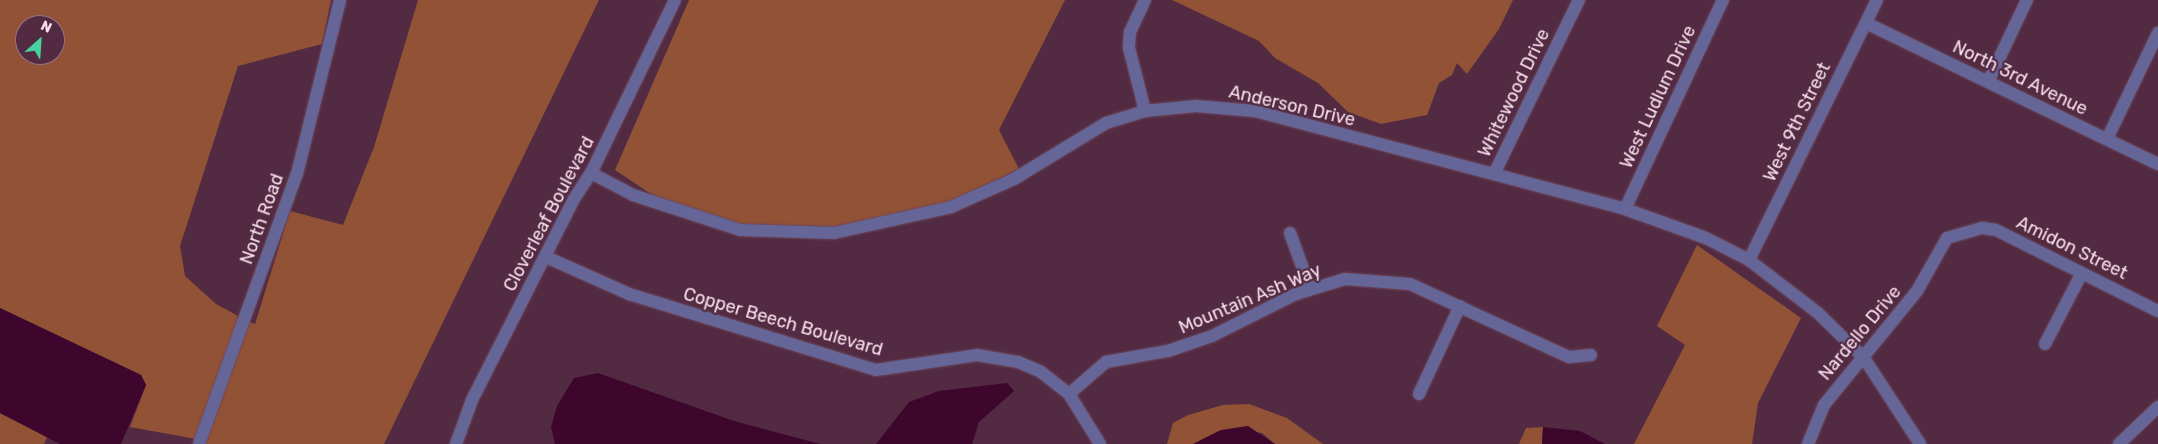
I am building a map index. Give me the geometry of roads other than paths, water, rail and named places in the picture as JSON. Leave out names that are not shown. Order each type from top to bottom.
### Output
[{"type":"street","name":"North Road","points":[[199,444],[297,174],[340,0]]},
{"type":"street","name":"Cloverleaf Boulevard","points":[[456,444],[472,400],[591,174],[675,0]]},
{"type":"street","points":[[1145,0],[1130,32],[1130,48],[1145,111]]},
{"type":"street","name":"Whitewood Drive","points":[[1494,174],[1579,0]]},
{"type":"street","name":"West Ludlum Drive","points":[[1625,209],[1723,0]]},
{"type":"street","name":"West 9th Street","points":[[1749,260],[1877,0]]},
{"type":"street","points":[[1988,82],[2027,0]]},
{"type":"street","name":"North 3rd Avenue","points":[[1866,23],[2158,164]]},
{"type":"street","points":[[2106,139],[2158,33]]},
{"type":"street","name":"Anderson Drive","points":[[591,174],[633,195],[740,230],[787,234],[854,230],[951,207],[1014,179],[1106,123],[1145,111],[1196,106],[1255,112],[1625,209],[1688,230],[1749,260],[1818,313],[1864,358],[1920,444]]},
{"type":"street","name":"Amidon Street","points":[[1967,231],[1996,230],[2158,311]]},
{"type":"street","name":"Nardello Drive","points":[[1808,444],[1824,405],[1917,291],[1947,238],[1967,231]]},
{"type":"street","points":[[1290,233],[1310,288]]},
{"type":"street","name":"Copper Beech Boulevard","points":[[546,257],[629,294],[853,364],[890,370],[962,356],[990,356],[1030,367],[1069,394],[1100,444]]},
{"type":"street","points":[[2045,344],[2082,273]]},
{"type":"street","name":"Mountain Ash Way","points":[[1069,394],[1106,362],[1168,351],[1212,336],[1310,288],[1345,279],[1392,280],[1430,290],[1569,357],[1591,355]]},
{"type":"street","points":[[1419,394],[1460,306]]},
{"type":"street","points":[[2118,444],[2158,408]]}]
